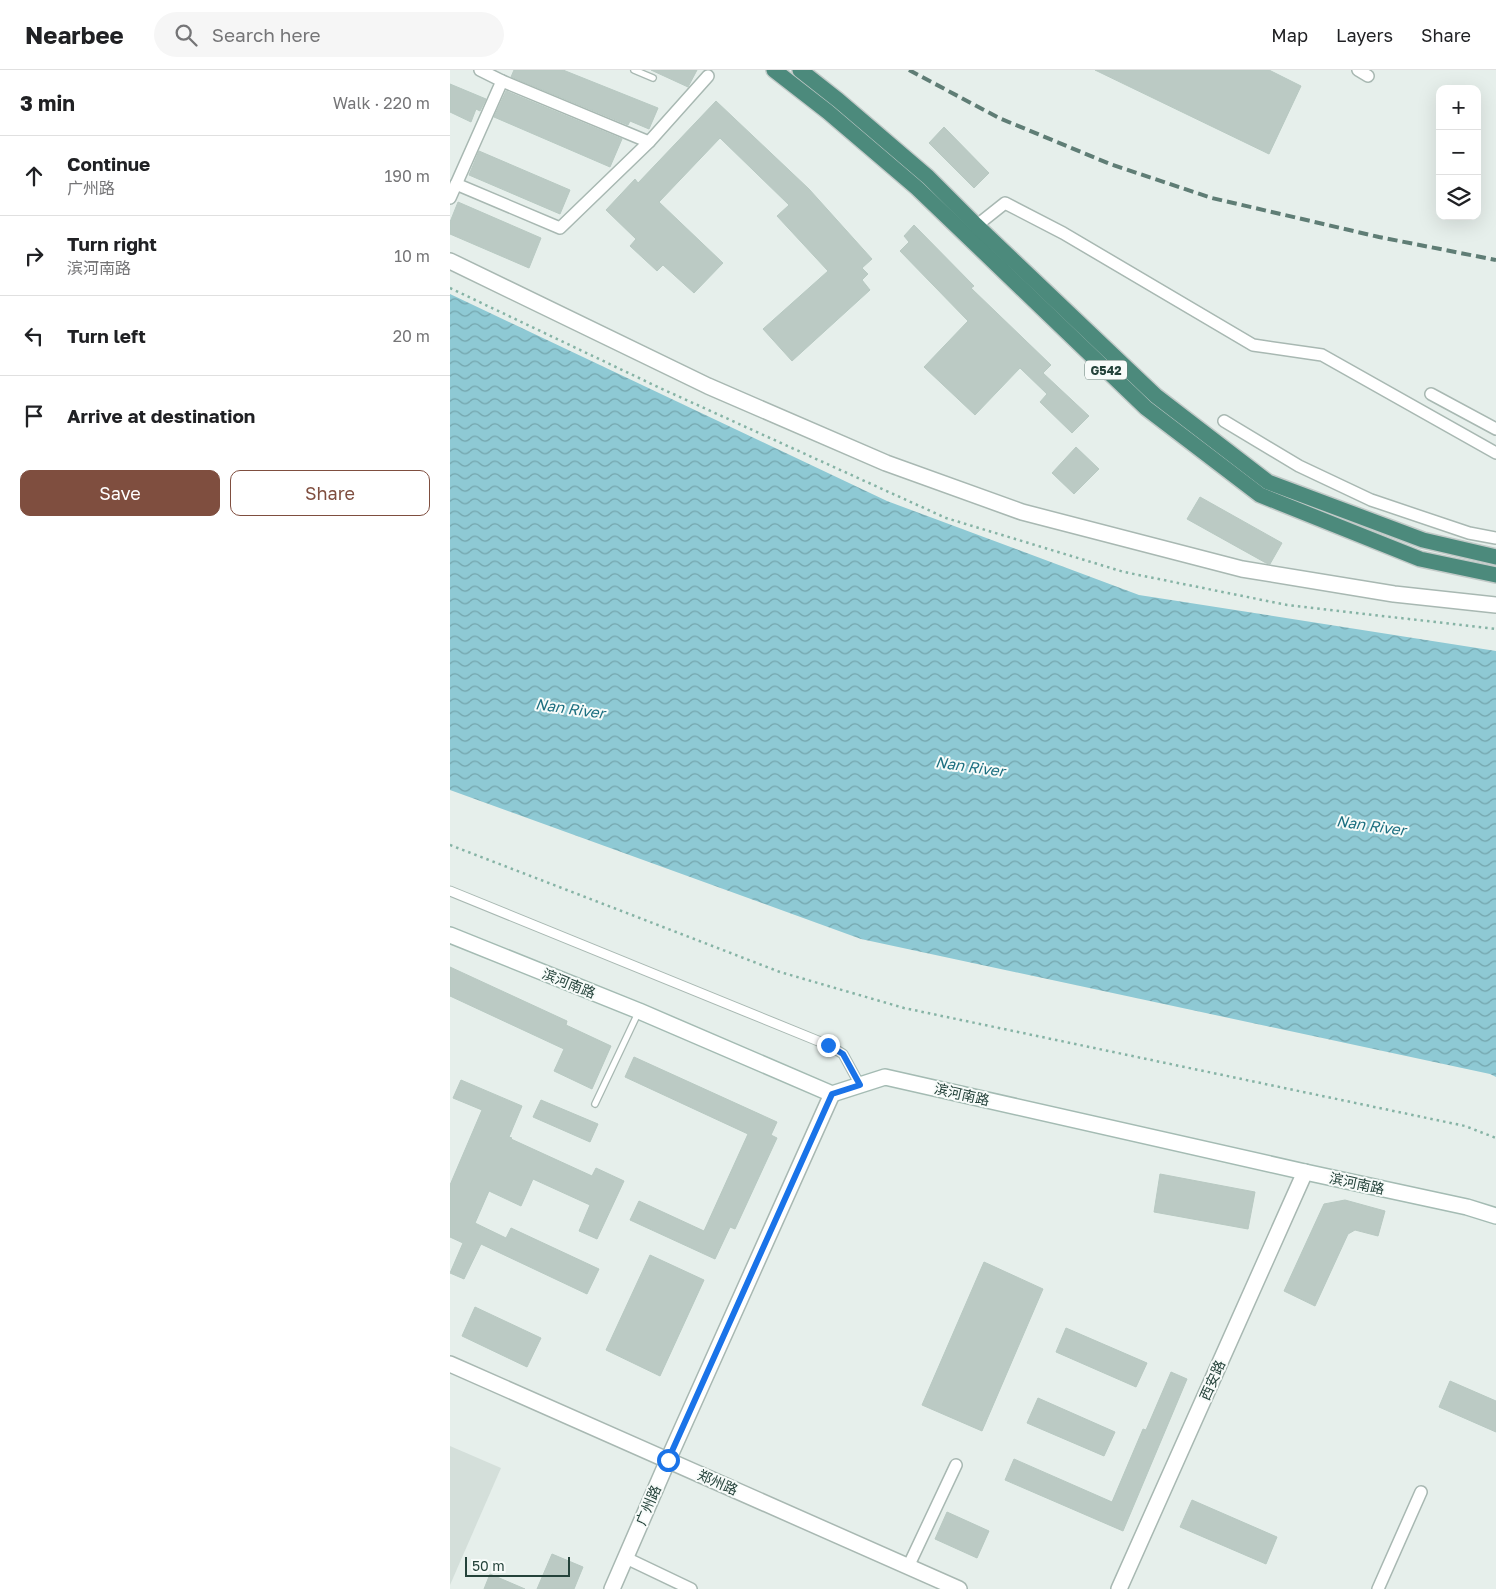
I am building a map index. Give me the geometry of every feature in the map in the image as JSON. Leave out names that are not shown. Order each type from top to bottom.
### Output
[{"type":"highway","name":"G542","points":[[774,70],[828,112],[917,188],[1146,408],[1260,495],[1420,558],[1496,575]]},
{"type":"highway","name":"G542","points":[[800,70],[928,177],[1156,396],[1268,482],[1423,540],[1496,557]]},
{"type":"street","points":[[480,70],[649,142]]},
{"type":"street","points":[[1358,70],[1368,76]]},
{"type":"street","points":[[456,184],[560,228],[649,142],[708,76]]},
{"type":"street","points":[[450,198],[502,80]]},
{"type":"street","points":[[965,236],[1005,203],[1063,233],[1253,346],[1322,355],[1496,452]]},
{"type":"street","points":[[450,261],[708,386],[886,462],[1022,512],[1242,569],[1394,594],[1496,605]]},
{"type":"street","points":[[1431,394],[1496,429]]},
{"type":"street","points":[[1224,421],[1300,466],[1371,500],[1469,533],[1496,538]]},
{"type":"street","points":[[450,891],[828,1045],[843,1054],[860,1085]]},
{"type":"street","name":"滨河南路","points":[[450,934],[638,1011],[832,1094],[885,1077],[1467,1207],[1496,1216]]},
{"type":"street","name":"广州路","points":[[612,1589],[832,1094]]},
{"type":"street","name":"西安路","points":[[1118,1589],[1305,1172]]},
{"type":"street","name":"郑州路","points":[[450,1364],[959,1589]]},
{"type":"street","points":[[908,1566],[956,1465]]},
{"type":"street","points":[[1378,1589],[1421,1492]]},
{"type":"street","points":[[626,1558],[691,1589]]},
{"type":"lane","points":[[634,70],[653,78]]},
{"type":"lane","points":[[595,1104],[638,1011]]},
{"type":"path","points":[[450,845],[780,972],[904,1008],[1465,1126],[1496,1138]]},
{"type":"shaded area","points":[[450,1446],[501,1468],[450,1585]]},
{"type":"water","name":"Nan River","points":[[450,294],[887,501],[1139,595],[1496,651],[1496,1077],[1490,1074],[861,939],[450,790]]},
{"type":"building","points":[[514,70],[563,70],[658,108],[649,129],[630,121],[628,125],[511,77]]},
{"type":"building","points":[[651,70],[697,70],[688,87]]},
{"type":"building","points":[[1095,70],[1269,70],[1301,86],[1269,154]]},
{"type":"building","points":[[450,84],[486,99],[480,111],[476,109],[471,122],[450,112]]},
{"type":"building","points":[[506,91],[622,139],[610,167],[494,117]]},
{"type":"building","points":[[716,101],[809,189],[872,259],[862,268],[868,274],[862,280],[870,290],[792,361],[763,329],[828,271],[777,216],[789,205],[720,138],[659,202],[723,263],[694,293],[663,265],[657,271],[630,246],[636,239],[606,210],[635,179],[638,183]]},
{"type":"building","points":[[944,127],[989,173],[974,188],[929,143]]},
{"type":"building","points":[[479,151],[570,190],[560,214],[469,175]]},
{"type":"building","points":[[458,202],[541,238],[529,268],[450,234],[450,222]]},
{"type":"building","points":[[914,225],[974,286],[971,288],[1051,365],[1043,373],[1089,416],[1072,433],[1040,402],[1047,394],[1020,368],[975,415],[924,367],[968,321],[900,251],[909,242],[904,236]]},
{"type":"building","points":[[1076,447],[1099,469],[1074,494],[1052,473]]},
{"type":"building","points":[[1200,497],[1282,543],[1270,564],[1187,519]]},
{"type":"building","points":[[450,967],[567,1021],[566,1025],[611,1046],[592,1089],[554,1071],[564,1049],[450,996]]},
{"type":"building","points":[[634,1057],[777,1122],[771,1135],[777,1138],[735,1229],[730,1227],[715,1259],[630,1220],[639,1201],[704,1231],[748,1134],[625,1077]]},
{"type":"building","points":[[461,1080],[522,1106],[509,1137],[511,1139],[592,1176],[596,1168],[624,1181],[597,1239],[579,1231],[590,1205],[533,1179],[521,1206],[489,1191],[475,1223],[506,1238],[511,1228],[599,1269],[587,1294],[481,1244],[464,1279],[450,1273],[463,1243],[450,1237],[450,1185],[482,1110],[453,1098]]},
{"type":"building","points":[[541,1100],[598,1124],[590,1142],[533,1117]]},
{"type":"building","points":[[1160,1174],[1255,1192],[1248,1229],[1154,1212]]},
{"type":"building","points":[[1345,1200],[1385,1211],[1378,1236],[1355,1230],[1348,1234],[1315,1306],[1284,1291],[1324,1204]]},
{"type":"building","points":[[650,1255],[704,1280],[660,1376],[606,1350]]},
{"type":"building","points":[[984,1262],[1043,1289],[982,1431],[922,1405]]},
{"type":"building","points":[[475,1307],[541,1338],[527,1367],[462,1336]]},
{"type":"building","points":[[1066,1328],[1147,1363],[1136,1387],[1056,1352]]},
{"type":"building","points":[[1171,1372],[1187,1379],[1123,1531],[1005,1480],[1014,1459],[1112,1502],[1143,1429],[1146,1430]]},
{"type":"building","points":[[1450,1381],[1496,1401],[1496,1432],[1439,1407]]},
{"type":"building","points":[[1038,1398],[1115,1432],[1104,1456],[1027,1423]]},
{"type":"building","points":[[1192,1500],[1277,1537],[1266,1564],[1180,1527]]},
{"type":"building","points":[[947,1512],[989,1531],[977,1558],[935,1539]]},
{"type":"building","points":[[552,1554],[583,1567],[574,1589],[537,1589]]},
{"type":"building","points":[[490,1574],[525,1589],[484,1589]]},
{"type":"railway","points":[[909,70],[999,118],[1110,164],[1212,198],[1379,237],[1496,260]]},
{"type":"route","points":[[668,1460],[832,1094],[860,1085],[843,1054],[828,1045]]}]
